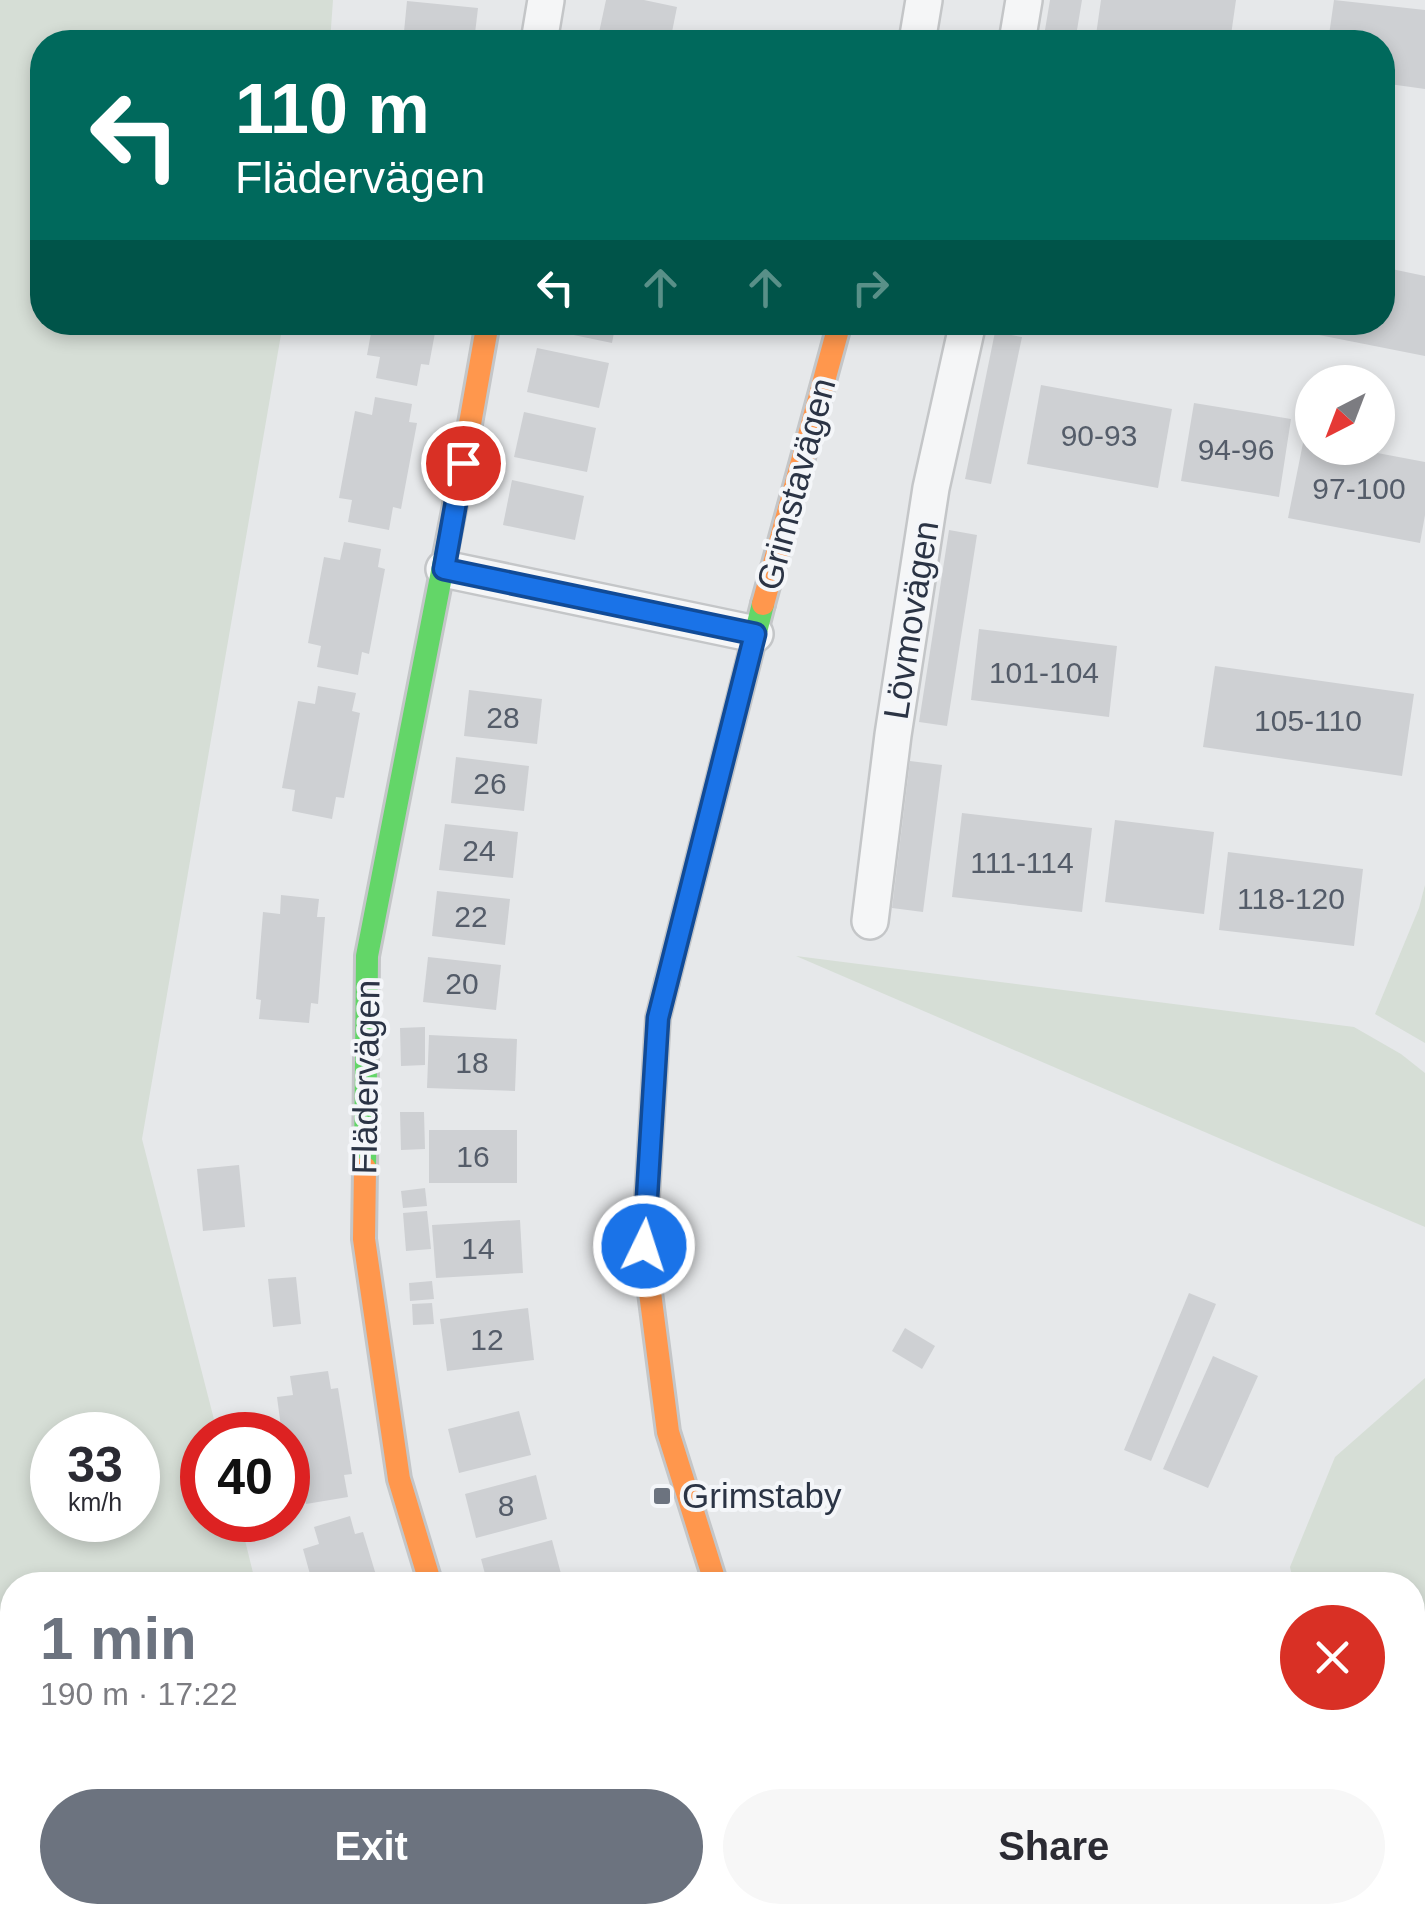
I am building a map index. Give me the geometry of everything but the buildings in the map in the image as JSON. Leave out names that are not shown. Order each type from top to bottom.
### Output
[{"type":"street","points":[[541,30],[546,0]]},
{"type":"street","points":[[919,30],[924,0]]},
{"type":"street","points":[[1019,30],[1024,0]]},
{"type":"street","name":"Flädervägen","points":[[427,1572],[400,1479],[364,1238],[368,956],[486,335]]},
{"type":"street","name":"Grimstavägen","points":[[712,1572],[668,1432],[644,1246],[658,1018],[755,634],[836,335]]},
{"type":"street","name":"Lövmovägen","points":[[870,921],[893,735],[931,488],[965,335]]},
{"type":"street","points":[[444,569],[755,634]]},
{"type":"shaded area","points":[[0,0],[333,0],[331,30],[30,30],[30,335],[281,335],[142,1139],[212,1412],[180,1412],[180,1542],[245,1542],[253,1572],[0,1572]]},
{"type":"shaded area","points":[[1425,885],[1425,1043],[1375,1014]]},
{"type":"shaded area","points":[[796,956],[1354,1027],[1425,1073],[1425,1227]]},
{"type":"shaded area","points":[[1425,1378],[1425,1572],[1291,1572],[1335,1457]]},
{"type":"traffic: fast","points":[[365,1168],[367,956],[462,469]]},
{"type":"traffic: fast","points":[[667,982],[763,604]]},
{"type":"traffic: slow","points":[[462,469],[486,335]]},
{"type":"traffic: slow","points":[[763,604],[836,335]]},
{"type":"traffic: slow","points":[[667,982],[658,1018],[644,1246],[668,1432],[712,1572]]},
{"type":"traffic: slow","points":[[365,1168],[364,1239],[399,1479],[427,1572]]},
{"type":"place","name":"Grimstaby","points":[[662,1496]]},
{"type":"route","points":[[463,463],[444,569],[755,634],[658,1018],[644,1246]]}]
